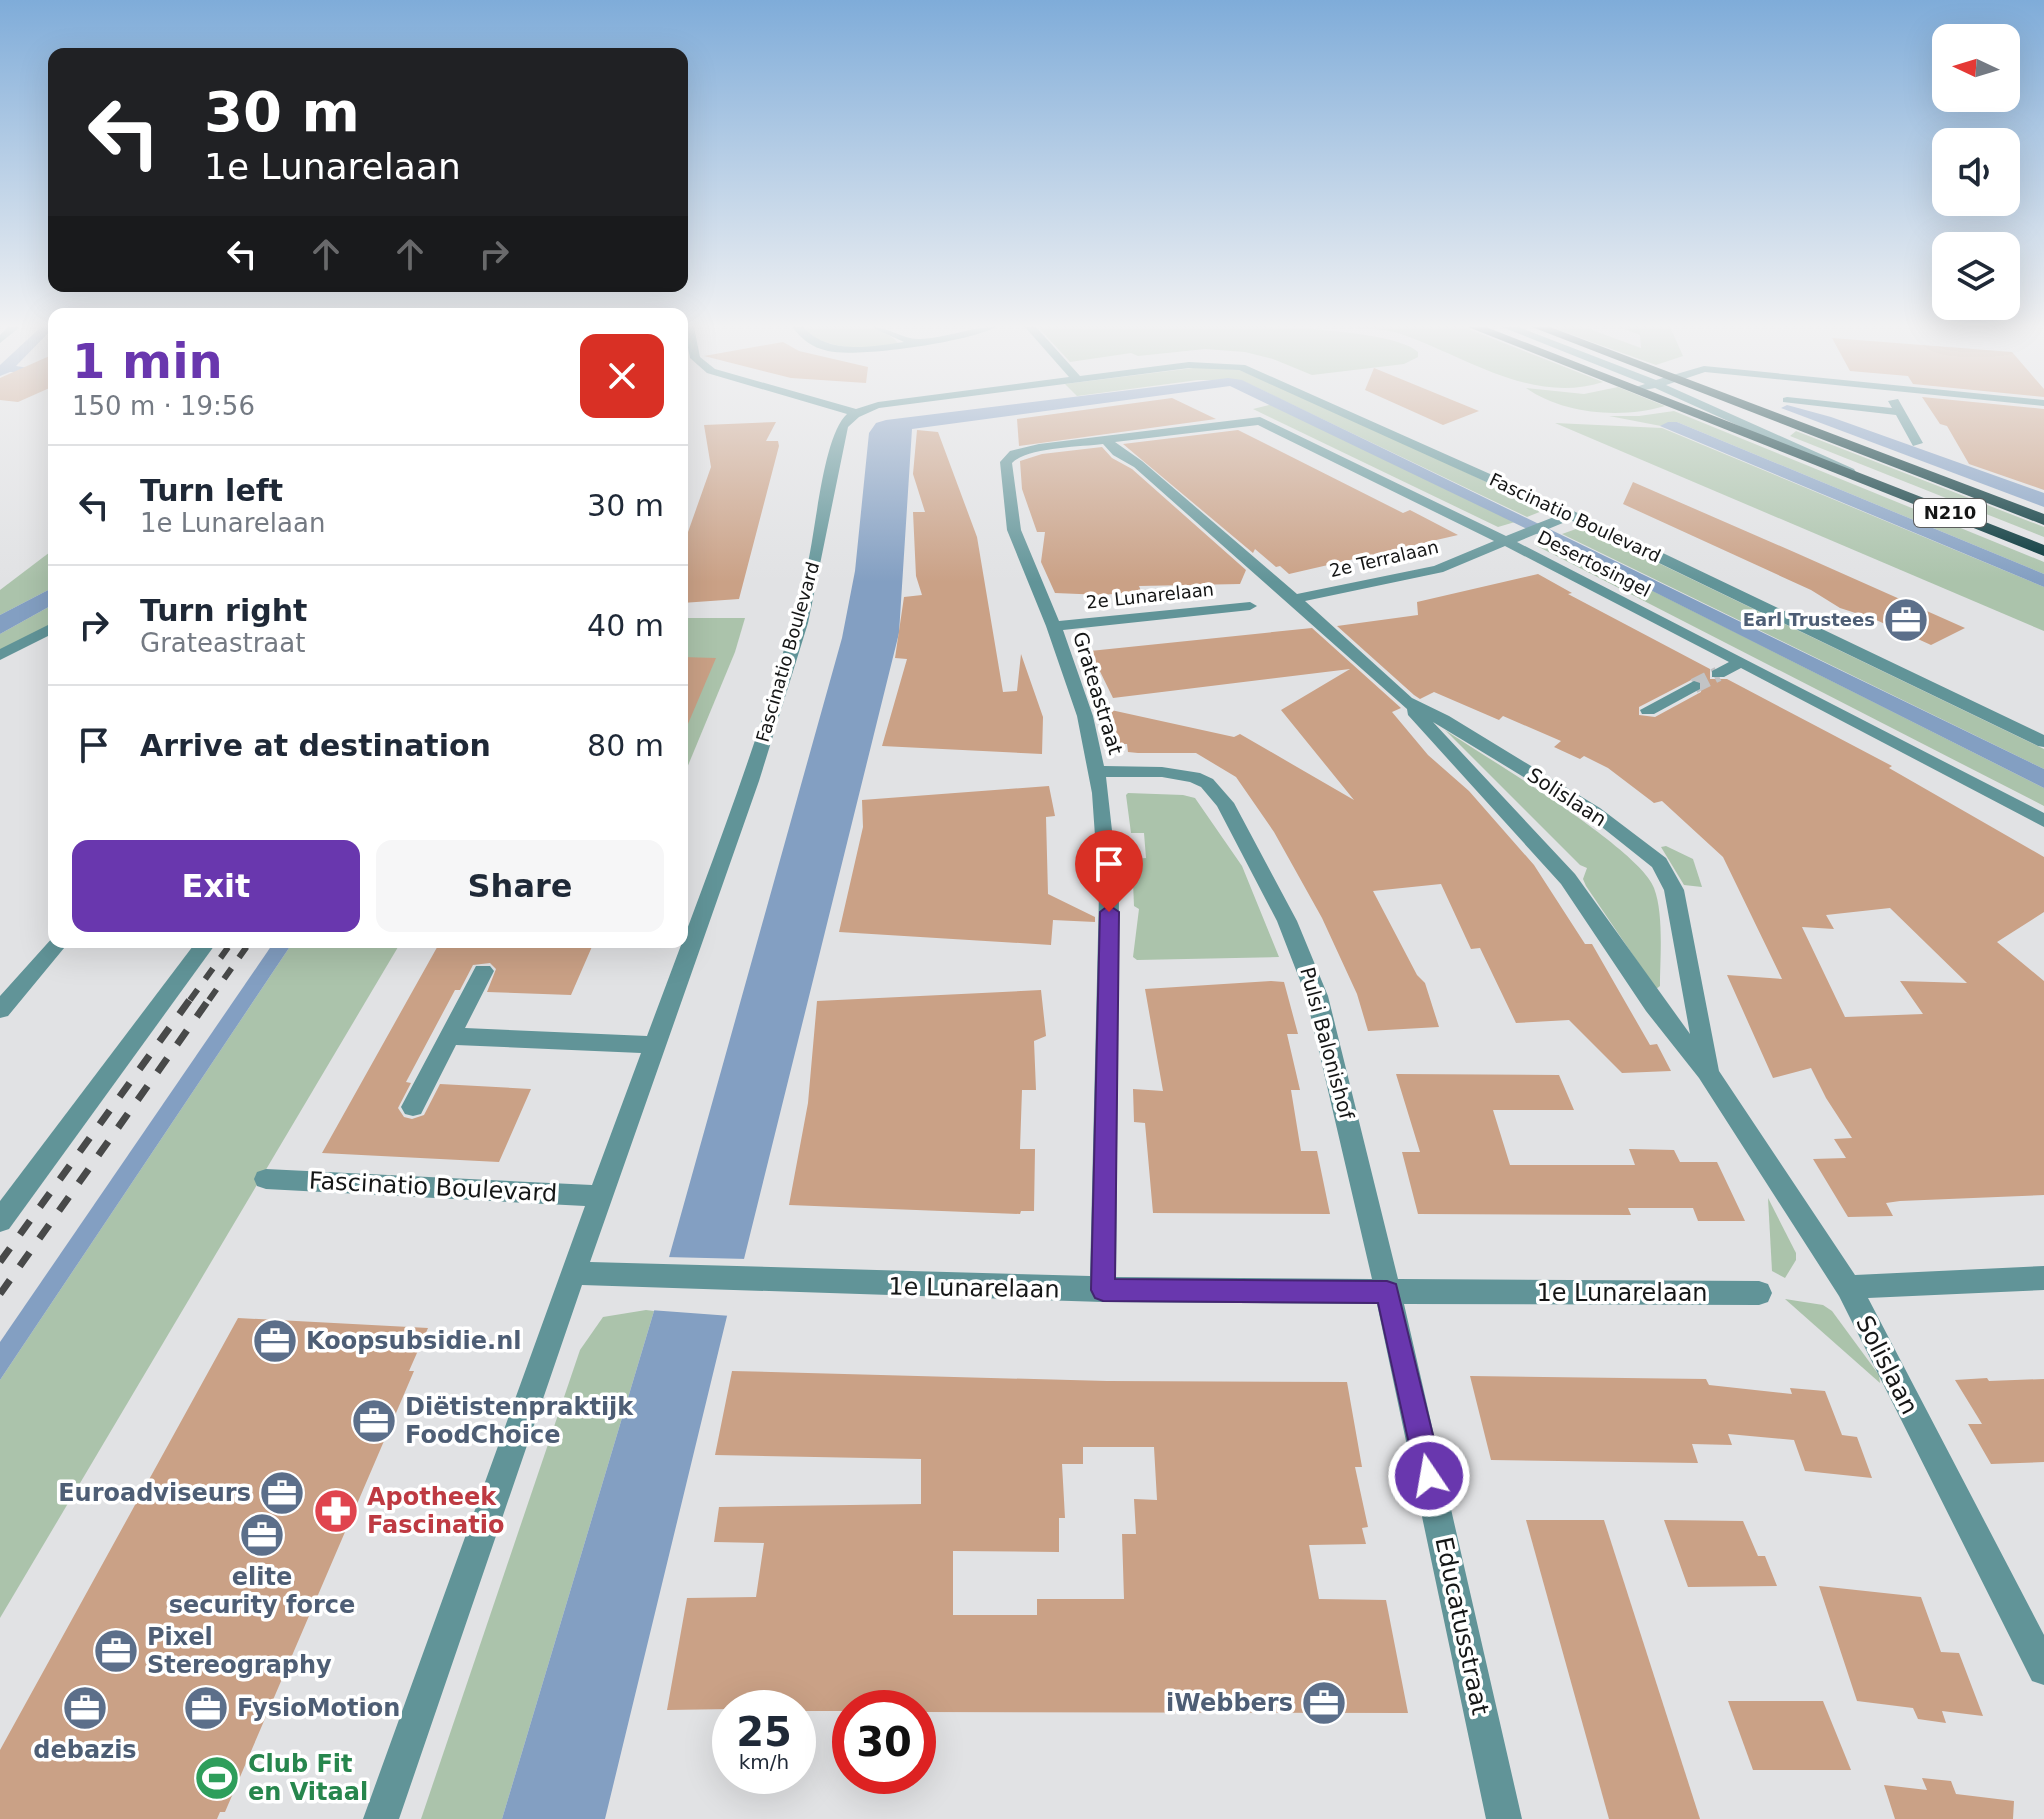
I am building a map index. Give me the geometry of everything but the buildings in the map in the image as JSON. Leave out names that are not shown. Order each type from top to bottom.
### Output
[{"type":"highway","name":"N210","points":[[1693,412],[2044,551]]},
{"type":"highway","name":"N210","points":[[1763,412],[2044,520]]},
{"type":"street","points":[[852,412],[856,413]]},
{"type":"street","name":"Fascinatio Boulevard","points":[[691,918],[750,781],[800,623],[816,559],[839,433],[848,418],[859,412]]},
{"type":"street","name":"Fascinatio Boulevard","points":[[1336,412],[2044,742]]},
{"type":"street","name":"N210","points":[[1730,412],[1857,476]]},
{"type":"street","points":[[1900,412],[1917,443]]},
{"type":"street","name":"Desertosingel","points":[[1106,440],[1260,421],[1512,540],[2044,821]]},
{"type":"street","name":"Solislaan","points":[[1106,440],[1294,599],[1406,702],[1568,879],[1654,1005],[1708,1073],[1848,1287],[2044,1669]]},
{"type":"street","name":"Grateastraat","points":[[1103,1290],[1109,906],[1098,771],[1085,716],[1054,626],[1014,530],[1006,462],[1010,456],[1027,451],[1106,440]]},
{"type":"street","name":"2e Terralaan","points":[[1294,599],[1438,569],[1562,518]]},
{"type":"street","name":"2e Lunarelaan","points":[[1054,626],[1250,606]]},
{"type":"street","points":[[0,655],[48,630]]},
{"type":"street","points":[[1718,674],[1741,662]]},
{"type":"street","points":[[1648,710],[1694,686]]},
{"type":"street","name":"Solislaan","points":[[1406,702],[1443,720],[1594,812],[1659,863],[1674,890],[1708,1073]]},
{"type":"street","name":"Pulsi Balonishof","points":[[1098,771],[1162,772],[1194,777],[1207,783],[1225,803],[1287,921],[1317,996],[1387,1292]]},
{"type":"street","points":[[0,1010],[54,948]]},
{"type":"street","points":[[0,1221],[203,948]]},
{"type":"street","name":"Fascinatio Boulevard","points":[[381,1819],[655,1045],[682,948]]},
{"type":"street","points":[[413,1107],[483,971]]},
{"type":"street","points":[[450,1036],[655,1045]]},
{"type":"street","name":"Fascinatio Boulevard","points":[[266,1179],[601,1196]]},
{"type":"street","name":"1e Lunarelaan","points":[[573,1273],[763,1283],[1103,1290],[1759,1293]]},
{"type":"street","points":[[1848,1287],[2044,1278]]},
{"type":"street","name":"Educatusstraat","points":[[1387,1292],[1504,1819]]},
{"type":"green space","points":[[1259,412],[1289,412],[1515,522],[1498,527]]},
{"type":"green space","points":[[1308,412],[1337,412],[1541,508],[1542,511],[1527,517]]},
{"type":"green space","points":[[1676,412],[2044,562],[2044,574],[1677,422],[1661,426],[1609,416]]},
{"type":"green space","points":[[1555,423],[1662,428],[2044,587],[2044,631]]},
{"type":"green space","points":[[1796,431],[2044,527],[2044,537],[1790,436]]},
{"type":"green space","points":[[1576,529],[1592,531],[2044,749],[2044,769],[1562,534]]},
{"type":"green space","points":[[1550,539],[2044,788],[2044,806],[1535,545]]},
{"type":"green space","points":[[48,554],[48,590],[0,615],[0,590]]},
{"type":"green space","points":[[48,607],[48,627],[0,656],[0,634]]},
{"type":"green space","points":[[688,618],[745,618],[735,652],[688,766]]},
{"type":"green space","points":[[1445,730],[1593,828],[1643,871],[1654,888],[1659,910],[1660,986],[1656,989],[1586,886],[1583,879],[1587,868],[1580,865]]},
{"type":"green space","points":[[1128,793],[1195,798],[1242,866],[1279,957],[1137,960],[1133,957],[1139,909],[1134,906],[1132,859],[1146,858],[1144,833],[1131,833]]},
{"type":"green space","points":[[1666,846],[1693,859],[1702,887],[1684,885],[1661,847]]},
{"type":"green space","points":[[289,948],[397,948],[0,1618],[0,1380]]},
{"type":"green space","points":[[1768,1198],[1796,1253],[1796,1260],[1785,1278],[1772,1271]]},
{"type":"green space","points":[[1785,1299],[1823,1305],[1832,1311],[1879,1375],[1880,1383]]},
{"type":"green space","points":[[654,1311],[502,1819],[421,1819],[580,1350],[603,1317]]},
{"type":"water","points":[[952,412],[1039,412],[912,429],[899,633],[744,1259],[727,1316],[605,1819],[502,1819],[654,1311],[842,638],[855,571],[869,433],[876,423]]},
{"type":"water","points":[[1284,412],[1308,412],[2044,769],[2044,788],[1573,551]]},
{"type":"water","points":[[1791,412],[1812,412],[1831,417],[2044,493],[2044,507]]},
{"type":"water","points":[[1677,422],[2044,574],[2044,587],[1660,426]]},
{"type":"water","points":[[48,590],[48,607],[0,634],[0,615]]},
{"type":"water","points":[[270,948],[289,948],[0,1380],[0,1342]]},
{"type":"pier","points":[[665,1257],[748,1259],[731,1316],[650,1310]]},
{"type":"tunnel","points":[[1694,686],[1718,674]]},
{"type":"railway","points":[[190,1000],[228,948]]},
{"type":"railway","points":[[209,1000],[246,948]]},
{"type":"railway","points":[[0,1262],[191,998]]},
{"type":"railway","points":[[0,1294],[210,998]]},
{"type":"place","name":"Earl Trustees","points":[[1906,620]]},
{"type":"place","name":"Koopsubsidie.nl","points":[[275,1341]]},
{"type":"place","name":"Diëtistenpraktijk FoodChoice","points":[[374,1421]]},
{"type":"place","name":"Euroadviseurs","points":[[282,1493]]},
{"type":"place","name":"Apotheek Fascinatio","points":[[336,1511]]},
{"type":"place","name":"elite security force","points":[[262,1535]]},
{"type":"place","name":"Pixel Stereography","points":[[116,1651]]},
{"type":"place","name":"iWebbers","points":[[1324,1703]]},
{"type":"place","name":"debazis","points":[[85,1708]]},
{"type":"place","name":"FysioMotion","points":[[206,1708]]},
{"type":"place","name":"Club Fit en Vitaal","points":[[217,1778]]},
{"type":"route","points":[[1109,912],[1103,1290],[1387,1292],[1429,1476]]}]
